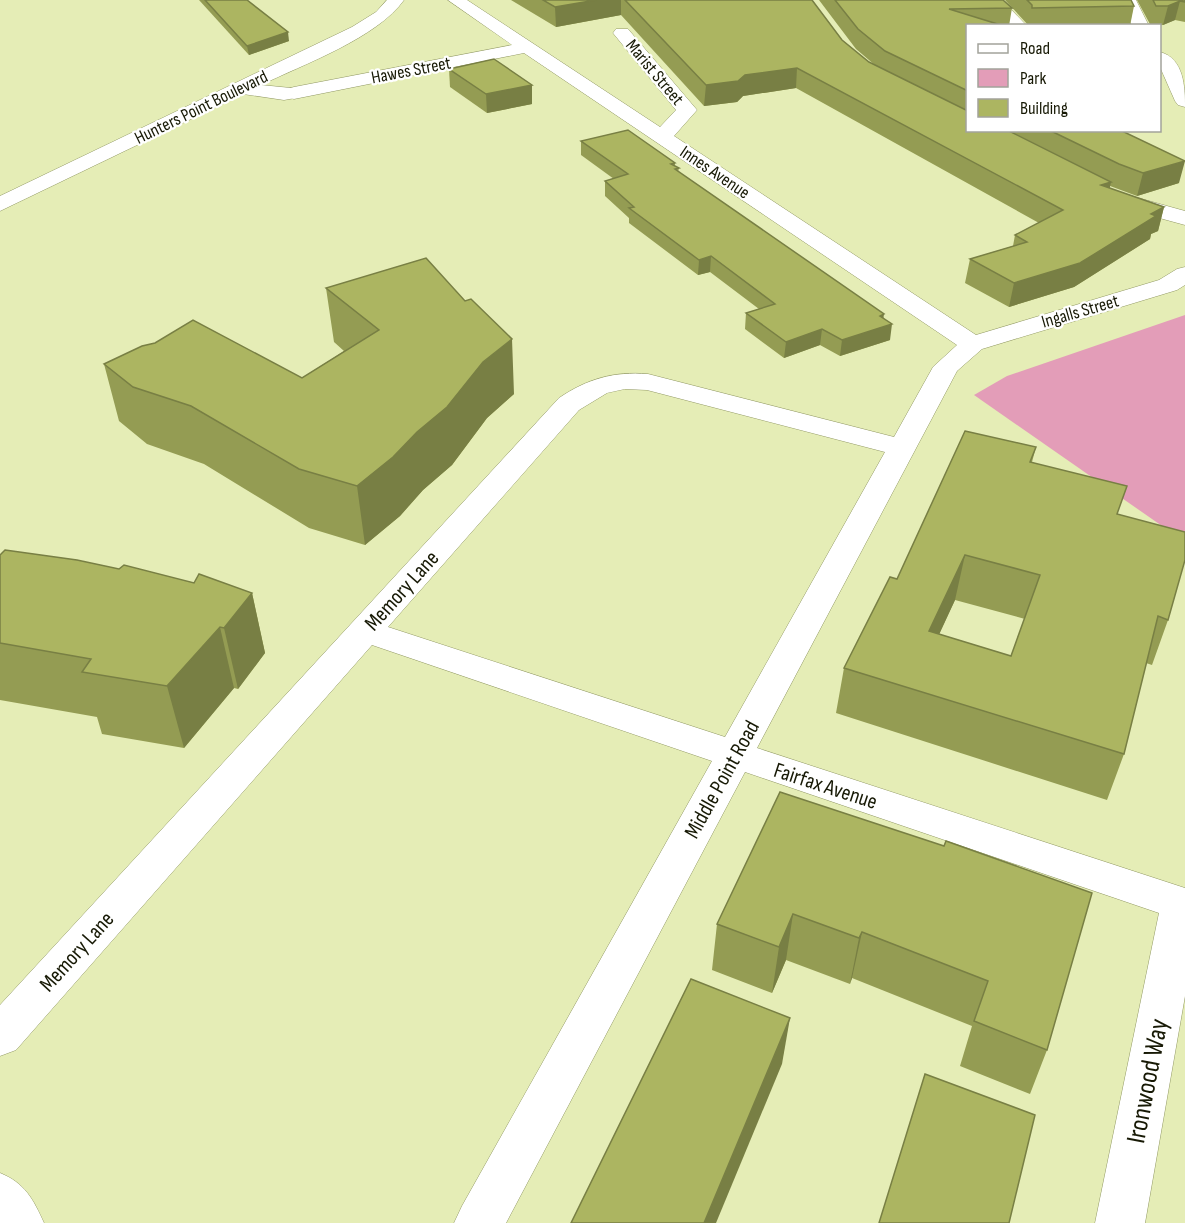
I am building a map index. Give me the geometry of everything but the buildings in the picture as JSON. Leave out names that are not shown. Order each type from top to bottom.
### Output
[{"type":"street","name":"Hunters Point Boulevard","points":[[0,204],[358,31],[382,16],[396,0]]},
{"type":"street","name":"Innes Avenue","points":[[456,0],[973,344]]},
{"type":"street","points":[[992,0],[1017,24]]},
{"type":"street","points":[[1128,0],[1140,24]]},
{"type":"street","name":"Marist Street","points":[[622,33],[687,110],[662,136]]},
{"type":"street","name":"Hawes Street","points":[[241,88],[284,94],[294,93],[528,47]]},
{"type":"street","points":[[1168,64],[1185,101]]},
{"type":"street","points":[[1104,194],[1146,209],[1185,218]]},
{"type":"street","name":"Ingalls Street","points":[[973,344],[1168,285],[1185,274]]},
{"type":"street","name":"Middle Point Road","points":[[479,1223],[946,367],[973,344]]},
{"type":"street","name":"Memory Lane","points":[[0,1036],[569,404],[607,382],[625,380],[648,382],[903,448]]},
{"type":"street","name":"Fairfax Avenue","points":[[365,631],[1183,904]]},
{"type":"street","name":"Ironwood Way","points":[[1120,1223],[1183,904]]},
{"type":"street","points":[[0,1197],[19,1223]]},
{"type":"green space","points":[[1185,315],[1185,542],[974,395],[1007,376]]}]
